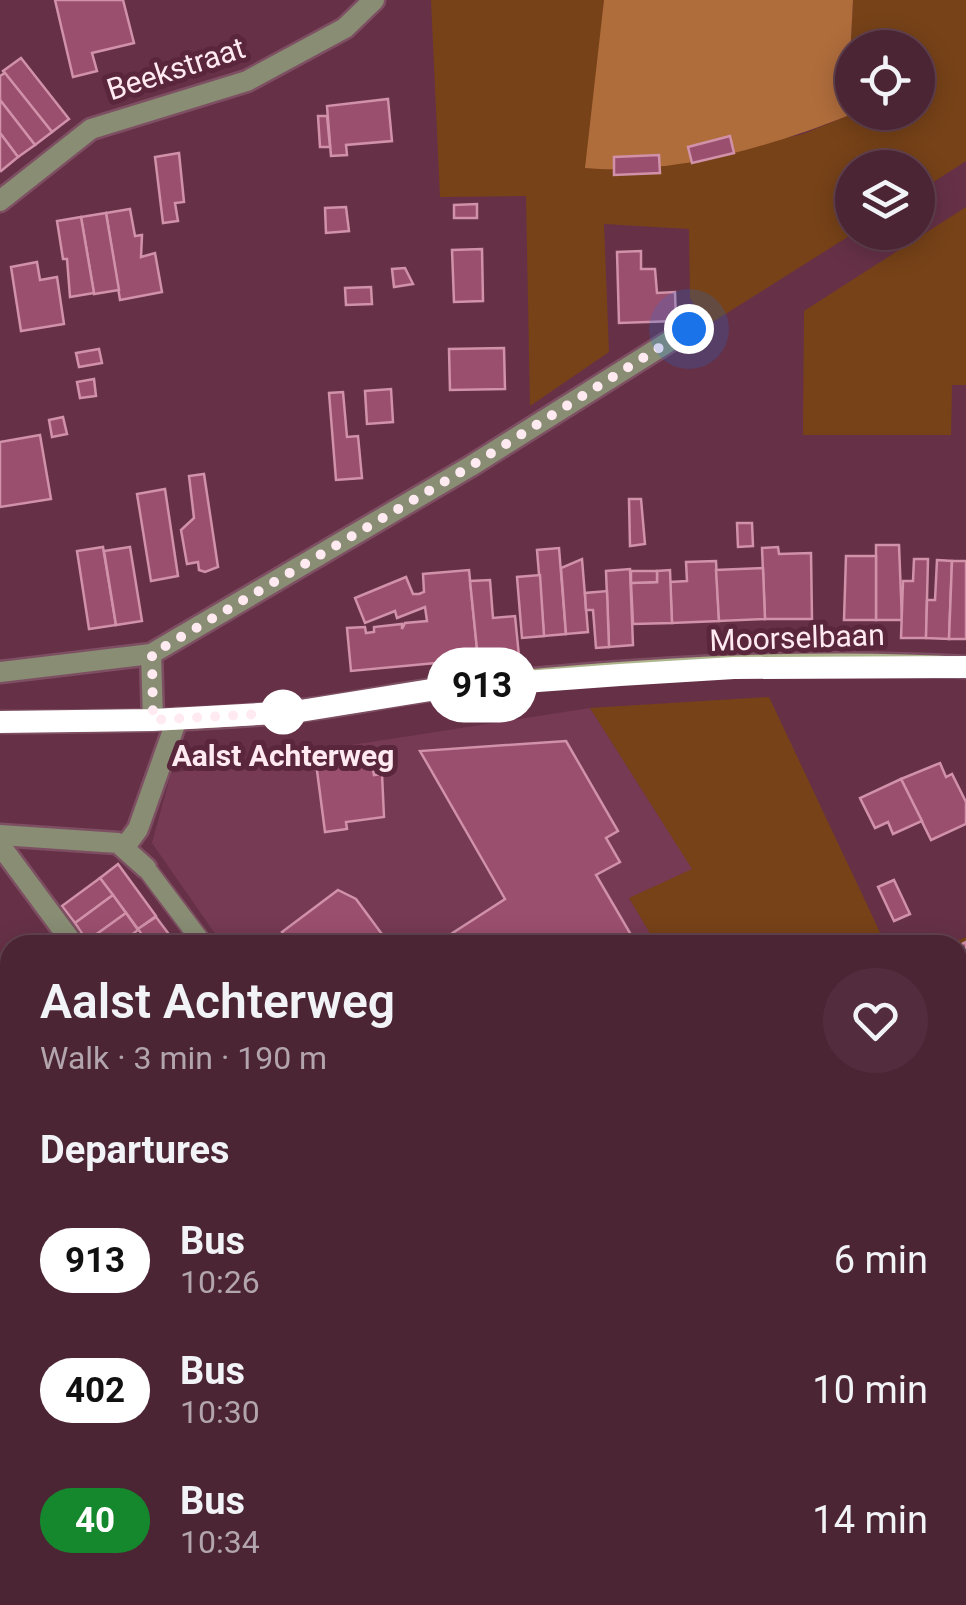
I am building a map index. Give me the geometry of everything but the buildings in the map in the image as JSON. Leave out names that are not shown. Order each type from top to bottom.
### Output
[{"type":"main road","name":"Moorselbaan","points":[[0,722],[153,720],[294,712],[443,688],[734,668],[966,668]]},
{"type":"street","name":"Beekstraat","points":[[0,201],[91,129],[247,81],[344,28],[374,0]]},
{"type":"street","points":[[0,672],[152,654],[438,486],[689,329]]},
{"type":"street","points":[[152,654],[153,720]]},
{"type":"street","points":[[124,848],[138,829],[177,719]]},
{"type":"street","points":[[0,835],[118,843],[146,868]]},
{"type":"street","points":[[0,844],[67,935]]},
{"type":"lane","points":[[146,868],[196,935]]},
{"type":"shaded area","points":[[431,0],[604,0],[603,15],[696,158],[803,134],[835,121],[835,130],[935,130],[935,30],[851,30],[853,0],[966,0],[966,161],[935,181],[935,150],[835,150],[835,245],[708,325],[690,298],[689,229],[604,224],[609,352],[530,406],[526,196],[440,197]]},
{"type":"shaded area","points":[[604,0],[853,0],[851,30],[835,30],[835,120],[719,157],[651,168],[585,168]]},
{"type":"shaded area","points":[[966,207],[966,385],[952,385],[951,435],[803,435],[804,311],[899,250],[935,250],[935,227]]},
{"type":"shaded area","points":[[769,697],[881,935],[651,935],[629,898],[692,869],[590,708]]},
{"type":"shaded area","points":[[590,708],[693,870],[629,898],[651,935],[216,935],[152,843],[171,773]]},
{"type":"bus line","name":"913","points":[[0,722],[153,720],[294,712],[443,688],[734,668],[966,667]]},
{"type":"place","name":"Aalst Achterweg","points":[[283,712]]},
{"type":"route","points":[[283,712],[294,712],[153,720],[152,654],[471,466],[689,329]]}]
